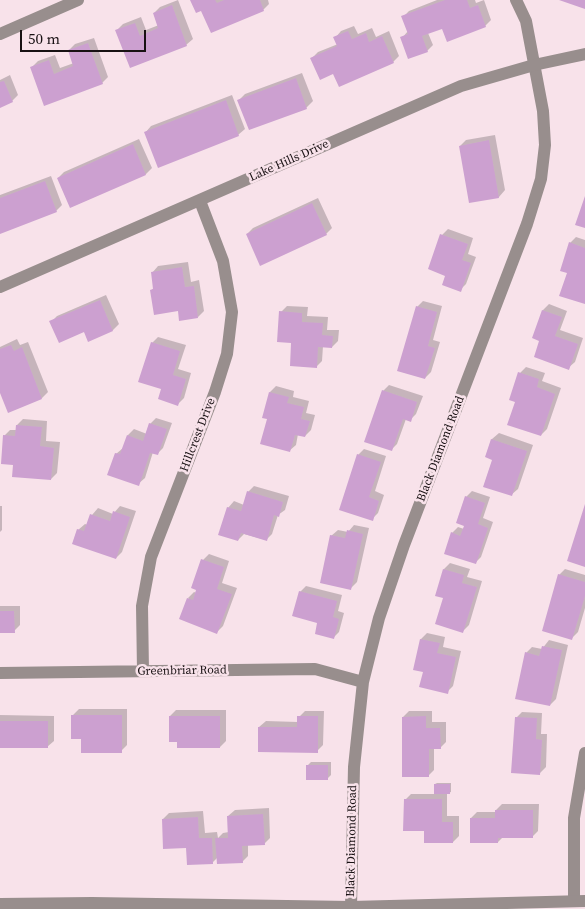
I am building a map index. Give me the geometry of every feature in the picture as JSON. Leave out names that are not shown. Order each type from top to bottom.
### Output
[{"type":"street","points":[[0,34],[78,0]]},
{"type":"street","name":"Black Diamond Road","points":[[351,907],[354,767],[363,682],[379,618],[404,545],[527,224],[540,179],[545,136],[543,111],[526,21],[516,0]]},
{"type":"street","name":"Lake Hills Drive","points":[[0,287],[462,86],[534,65],[585,54]]},
{"type":"street","name":"Hillcrest Drive","points":[[143,671],[142,606],[151,557],[228,354],[232,312],[223,261],[200,201]]},
{"type":"street","name":"Greenbriar Road","points":[[0,673],[315,669],[363,682]]},
{"type":"street","points":[[0,904],[351,907],[579,901],[574,818],[585,753]]},
{"type":"building","points":[[190,0],[215,0],[217,3],[224,0],[260,0],[264,11],[211,33],[201,11],[196,13]]},
{"type":"building","points":[[445,0],[467,0],[470,8],[478,5],[486,27],[447,42],[442,29],[422,36],[428,52],[408,59],[400,37],[408,34],[401,16]]},
{"type":"building","points":[[559,0],[585,0],[585,9]]},
{"type":"building","points":[[172,5],[187,46],[130,68],[115,30],[135,23],[140,36],[158,28],[153,13]]},
{"type":"building","points":[[348,31],[352,39],[366,33],[369,42],[382,36],[394,63],[339,87],[333,74],[320,80],[310,58],[337,46],[333,37]]},
{"type":"building","points":[[88,43],[103,84],[44,106],[30,67],[49,60],[54,74],[73,66],[68,50]]},
{"type":"building","points":[[296,78],[307,109],[249,130],[237,100]]},
{"type":"building","points":[[4,81],[13,102],[0,108],[0,82]]},
{"type":"building","points":[[226,100],[239,136],[158,168],[144,132]]},
{"type":"building","points":[[489,140],[499,198],[469,203],[459,146]]},
{"type":"building","points":[[133,144],[146,175],[70,208],[57,178]]},
{"type":"building","points":[[45,181],[57,212],[0,234],[0,198]]},
{"type":"building","points":[[585,196],[585,228],[575,225]]},
{"type":"building","points":[[312,203],[327,235],[260,266],[246,234]]},
{"type":"building","points":[[440,234],[468,244],[462,260],[471,263],[461,292],[442,285],[445,276],[428,269]]},
{"type":"building","points":[[569,242],[585,248],[585,304],[559,296],[567,273],[560,271]]},
{"type":"building","points":[[182,267],[185,287],[194,286],[198,318],[179,321],[178,311],[154,315],[150,290],[153,289],[151,272]]},
{"type":"building","points":[[100,300],[113,331],[88,342],[84,332],[59,343],[49,321]]},
{"type":"building","points":[[416,306],[437,312],[428,346],[435,348],[425,379],[397,371]]},
{"type":"building","points":[[542,310],[562,317],[555,336],[578,344],[569,370],[534,357],[539,341],[532,338]]},
{"type":"building","points":[[279,311],[302,313],[302,322],[323,323],[322,335],[333,336],[332,348],[318,347],[317,368],[290,366],[291,343],[277,342]]},
{"type":"building","points":[[151,342],[180,351],[173,375],[186,379],[178,406],[158,399],[161,389],[138,382]]},
{"type":"building","points":[[11,345],[14,351],[22,347],[42,399],[8,413],[0,393],[0,349]]},
{"type":"building","points":[[518,372],[539,379],[537,387],[555,394],[541,436],[507,425],[515,402],[509,400]]},
{"type":"building","points":[[382,390],[417,402],[411,422],[403,419],[392,451],[364,442]]},
{"type":"building","points":[[269,392],[289,397],[287,403],[304,407],[301,419],[310,421],[305,437],[295,435],[290,452],[260,444],[267,419],[262,418]]},
{"type":"building","points":[[149,423],[167,429],[158,455],[150,453],[139,486],[107,475],[115,453],[120,454],[127,435],[143,441]]},
{"type":"building","points":[[16,425],[42,427],[40,446],[54,448],[51,480],[12,477],[13,465],[1,464],[3,435],[15,436]]},
{"type":"building","points":[[491,439],[527,451],[512,496],[483,487],[492,460],[485,457]]},
{"type":"building","points":[[357,454],[381,462],[369,497],[379,501],[373,521],[339,510]]},
{"type":"building","points":[[247,491],[283,502],[279,517],[274,515],[267,541],[241,533],[238,541],[218,535],[227,507],[241,511]]},
{"type":"building","points":[[465,496],[485,503],[478,524],[488,528],[476,564],[444,554],[451,532],[460,536],[464,526],[456,523]]},
{"type":"building","points":[[585,504],[585,567],[567,561]]},
{"type":"building","points":[[113,511],[130,517],[116,559],[72,544],[77,529],[84,531],[90,514],[110,521]]},
{"type":"building","points":[[347,530],[363,534],[351,590],[320,583],[330,535],[345,538]]},
{"type":"building","points":[[201,559],[224,567],[217,589],[232,594],[217,634],[179,619],[187,598],[193,600],[196,590],[191,588]]},
{"type":"building","points":[[443,569],[464,575],[462,583],[477,587],[463,633],[435,624],[443,598],[435,596]]},
{"type":"building","points":[[558,574],[585,582],[585,596],[572,640],[542,631]]},
{"type":"building","points":[[299,591],[337,601],[333,617],[339,619],[334,639],[315,634],[317,623],[292,616]]},
{"type":"building","points":[[0,611],[14,611],[15,633],[0,633]]},
{"type":"building","points":[[420,639],[440,643],[437,653],[456,657],[448,694],[419,687],[423,672],[413,670]]},
{"type":"building","points":[[542,646],[562,650],[550,706],[515,699],[525,652],[539,656]]},
{"type":"building","points":[[71,715],[122,715],[122,753],[81,753],[81,739],[71,739]]},
{"type":"building","points":[[169,716],[220,716],[220,748],[177,748],[177,742],[169,742]]},
{"type":"building","points":[[297,716],[318,716],[318,753],[258,752],[258,727],[297,727]]},
{"type":"building","points":[[426,716],[426,728],[440,728],[441,749],[429,749],[429,777],[402,777],[402,717]]},
{"type":"building","points":[[515,717],[537,718],[536,739],[542,740],[540,775],[511,773]]},
{"type":"building","points":[[0,721],[48,721],[48,748],[0,748]]},
{"type":"building","points":[[306,765],[328,765],[328,780],[306,780]]},
{"type":"building","points":[[434,784],[450,784],[450,794],[434,794]]},
{"type":"building","points":[[404,799],[442,799],[442,822],[453,822],[453,843],[424,843],[424,831],[403,831]]},
{"type":"building","points":[[495,810],[533,810],[533,838],[498,838],[498,843],[470,843],[470,818],[495,818]]},
{"type":"building","points":[[263,814],[265,845],[242,846],[243,863],[217,864],[215,838],[228,838],[227,816]]},
{"type":"building","points":[[198,817],[199,838],[212,838],[213,864],[187,865],[186,848],[163,849],[162,819]]}]
